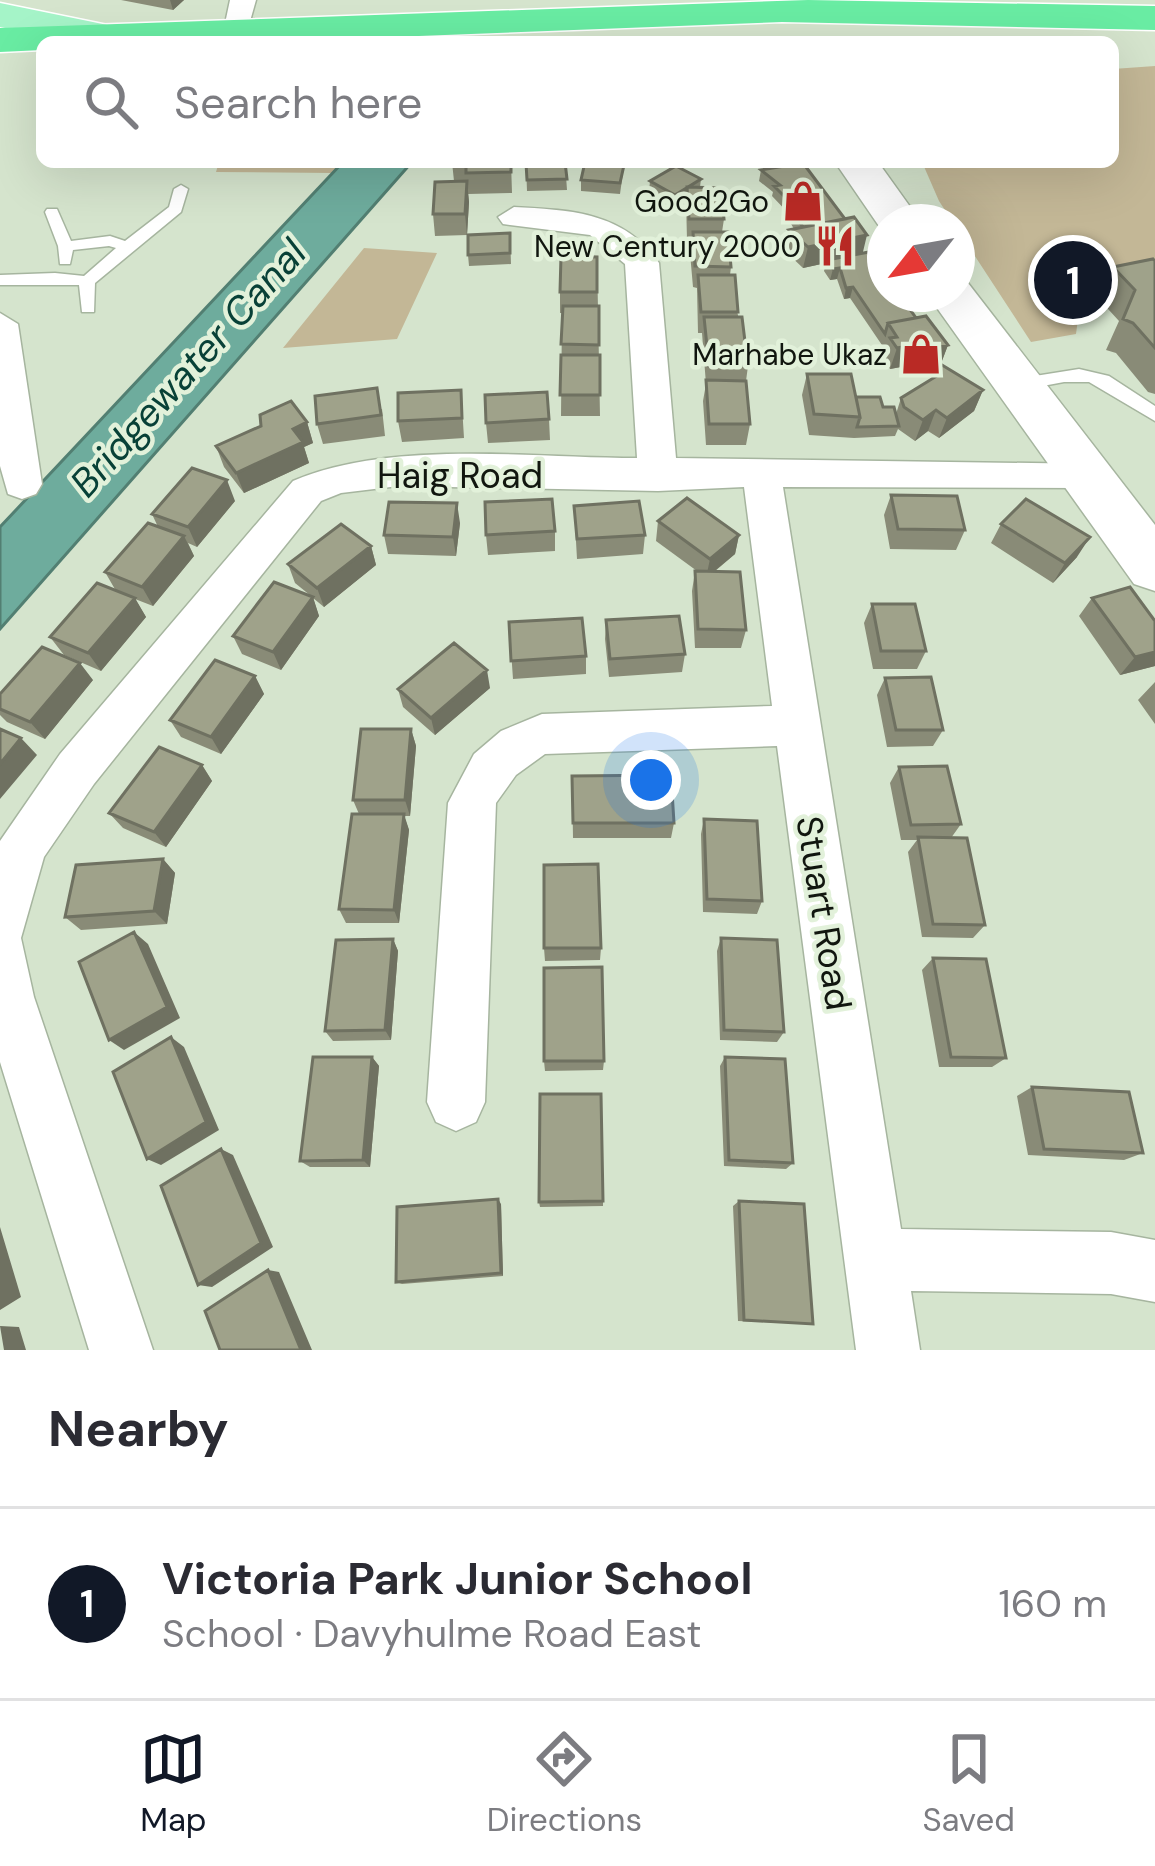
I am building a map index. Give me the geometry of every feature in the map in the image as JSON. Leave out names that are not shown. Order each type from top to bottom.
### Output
[{"type":"highway","points":[[818,36],[942,8]]},
{"type":"highway","points":[[124,36],[240,25],[746,18],[942,8],[1086,30],[1155,18]]},
{"type":"highway","points":[[1119,44],[1155,44]]},
{"type":"street","points":[[860,168],[886,204]]},
{"type":"street","points":[[514,217],[604,227],[631,245],[641,263],[658,477]]},
{"type":"street","points":[[964,312],[1155,568]]},
{"type":"street","points":[[0,325],[22,484]]},
{"type":"street","name":"Haig Road","points":[[0,925],[22,848],[76,769],[307,491],[334,479],[399,472],[658,477],[1082,474]]},
{"type":"street","name":"Stuart Road","points":[[762,476],[888,1350]]},
{"type":"street","points":[[456,1102],[472,803],[493,763],[518,743],[542,734],[795,725]]},
{"type":"street","points":[[0,952],[7,997],[122,1350]]},
{"type":"street","points":[[877,1260],[1111,1263],[1155,1271]]},
{"type":"lane","points":[[87,282],[176,209],[181,189]]},
{"type":"lane","points":[[52,212],[66,246],[64,273]]},
{"type":"lane","points":[[66,246],[110,241],[127,247]]},
{"type":"lane","points":[[0,280],[38,281],[64,273],[87,282]]},
{"type":"lane","points":[[87,282],[88,308]]},
{"type":"lane","points":[[1016,385],[1083,372],[1099,374],[1155,415]]},
{"type":"shaded area","points":[[1155,66],[1155,262],[1101,284],[1084,304],[1076,334],[1031,342],[975,256],[975,204],[941,204],[925,168],[1119,168],[1119,69]]},
{"type":"shaded area","points":[[217,168],[338,168],[333,173],[216,172]]},
{"type":"shaded area","points":[[364,248],[437,253],[397,339],[283,348]]},
{"type":"water","name":"Bridgewater Canal","points":[[337,168],[407,168],[0,629],[0,527]]},
{"type":"building","points":[[466,168],[511,168],[511,172],[466,173]]},
{"type":"building","points":[[526,168],[566,168],[567,179],[527,180]]},
{"type":"building","points":[[584,168],[623,168],[620,183],[581,180]]},
{"type":"building","points":[[673,168],[701,179],[675,195],[650,181]]},
{"type":"building","points":[[807,168],[845,219],[803,227],[792,212],[798,210],[774,186],[780,185],[761,170]]},
{"type":"building","points":[[467,181],[465,214],[433,214],[435,182]]},
{"type":"building","points":[[687,187],[721,188],[724,219],[689,219]]},
{"type":"building","points":[[854,217],[867,235],[808,247],[789,230]]},
{"type":"building","points":[[693,232],[728,232],[731,267],[695,266]]},
{"type":"building","points":[[510,233],[510,253],[468,255],[468,235]]},
{"type":"building","points":[[867,252],[867,308],[853,287],[846,288],[840,268],[833,269],[827,260]]},
{"type":"building","points":[[561,256],[597,257],[597,292],[560,292]]},
{"type":"building","points":[[1153,259],[1155,348],[1133,323],[1123,319],[1135,290],[1113,267]]},
{"type":"building","points":[[698,275],[735,275],[738,312],[701,312]]},
{"type":"building","points":[[563,306],[599,306],[599,345],[561,344]]},
{"type":"building","points":[[870,312],[912,312],[916,318],[888,323],[885,334]]},
{"type":"building","points":[[926,316],[948,345],[917,352],[913,345],[897,348],[890,338],[897,337],[888,323]]},
{"type":"building","points":[[704,317],[742,317],[748,366],[709,366]]},
{"type":"building","points":[[561,355],[600,355],[600,395],[560,395]]},
{"type":"building","points":[[942,365],[983,390],[947,418],[936,410],[923,420],[904,407],[901,398],[940,374],[934,371]]},
{"type":"building","points":[[807,374],[851,374],[860,417],[814,414]]},
{"type":"building","points":[[706,380],[746,381],[750,424],[709,424]]},
{"type":"building","points":[[377,388],[381,415],[317,424],[315,396]]},
{"type":"building","points":[[461,390],[462,418],[398,421],[398,393]]},
{"type":"building","points":[[547,392],[549,419],[486,423],[485,395]]},
{"type":"building","points":[[856,397],[880,397],[883,407],[894,407],[899,426],[857,427]]},
{"type":"building","points":[[291,401],[307,422],[293,429],[303,442],[236,473],[216,446],[261,426],[260,415]]},
{"type":"building","points":[[192,468],[227,480],[188,527],[152,514]]},
{"type":"building","points":[[891,495],[957,496],[965,530],[898,529]]},
{"type":"building","points":[[687,498],[739,535],[710,559],[658,521]]},
{"type":"building","points":[[552,499],[555,531],[486,535],[485,502]]},
{"type":"building","points":[[1026,499],[1090,537],[1065,563],[1001,524]]},
{"type":"building","points":[[639,501],[645,535],[577,539],[574,506]]},
{"type":"building","points":[[389,502],[457,503],[453,537],[384,535]]},
{"type":"building","points":[[148,523],[184,536],[142,587],[105,572]]},
{"type":"building","points":[[341,524],[371,546],[317,588],[288,564]]},
{"type":"building","points":[[695,571],[740,572],[746,630],[698,629]]},
{"type":"building","points":[[274,582],[313,597],[273,652],[233,636]]},
{"type":"building","points":[[97,583],[135,598],[88,653],[50,637]]},
{"type":"building","points":[[1130,587],[1155,621],[1155,652],[1135,657],[1092,598]]},
{"type":"building","points":[[872,604],[915,604],[926,651],[881,651]]},
{"type":"building","points":[[679,616],[685,654],[610,659],[606,620]]},
{"type":"building","points":[[582,618],[586,656],[511,661],[509,622]]},
{"type":"building","points":[[454,643],[487,670],[431,718],[398,689]]},
{"type":"building","points":[[42,647],[80,663],[30,722],[0,709],[0,694]]},
{"type":"building","points":[[215,660],[255,676],[211,737],[170,720]]},
{"type":"building","points":[[931,677],[943,730],[896,730],[885,678]]},
{"type":"building","points":[[0,729],[21,738],[0,764]]},
{"type":"building","points":[[361,729],[411,729],[405,800],[353,800]]},
{"type":"building","points":[[159,747],[202,765],[154,832],[109,813]]},
{"type":"building","points":[[947,766],[961,824],[911,825],[899,767]]},
{"type":"building","points":[[671,775],[674,823],[573,823],[572,776]]},
{"type":"building","points":[[352,814],[404,814],[394,910],[339,909]]},
{"type":"building","points":[[704,819],[757,821],[762,901],[707,899]]},
{"type":"building","points":[[918,837],[967,838],[985,925],[933,924]]},
{"type":"building","points":[[163,859],[154,911],[65,917],[76,865]]},
{"type":"building","points":[[598,864],[601,948],[544,948],[544,865]]},
{"type":"building","points":[[134,932],[167,1007],[109,1040],[79,962]]},
{"type":"building","points":[[721,938],[777,940],[784,1032],[724,1030]]},
{"type":"building","points":[[393,939],[385,1030],[325,1031],[336,940]]},
{"type":"building","points":[[933,958],[986,959],[1006,1058],[951,1057]]},
{"type":"building","points":[[602,967],[604,1061],[544,1061],[544,968]]},
{"type":"building","points":[[171,1037],[206,1122],[147,1159],[113,1072]]},
{"type":"building","points":[[313,1057],[372,1057],[363,1160],[300,1161]]},
{"type":"building","points":[[725,1057],[785,1059],[793,1163],[729,1160]]},
{"type":"building","points":[[1032,1087],[1129,1092],[1143,1153],[1044,1149]]},
{"type":"building","points":[[540,1094],[601,1094],[603,1201],[539,1202]]},
{"type":"building","points":[[221,1149],[261,1243],[198,1285],[161,1186]]},
{"type":"building","points":[[498,1199],[501,1273],[396,1282],[397,1207]]},
{"type":"building","points":[[739,1201],[804,1204],[813,1324],[744,1320]]},
{"type":"building","points":[[268,1270],[301,1350],[220,1350],[205,1311]]},
{"type":"place","name":"Good2Go","points":[[803,201]]},
{"type":"place","name":"New Century 2000","points":[[835,246]]},
{"type":"place","name":"Victoria Park Junior School","points":[[1073,280]]},
{"type":"place","name":"Marhabe Ukaz","points":[[921,354]]}]
